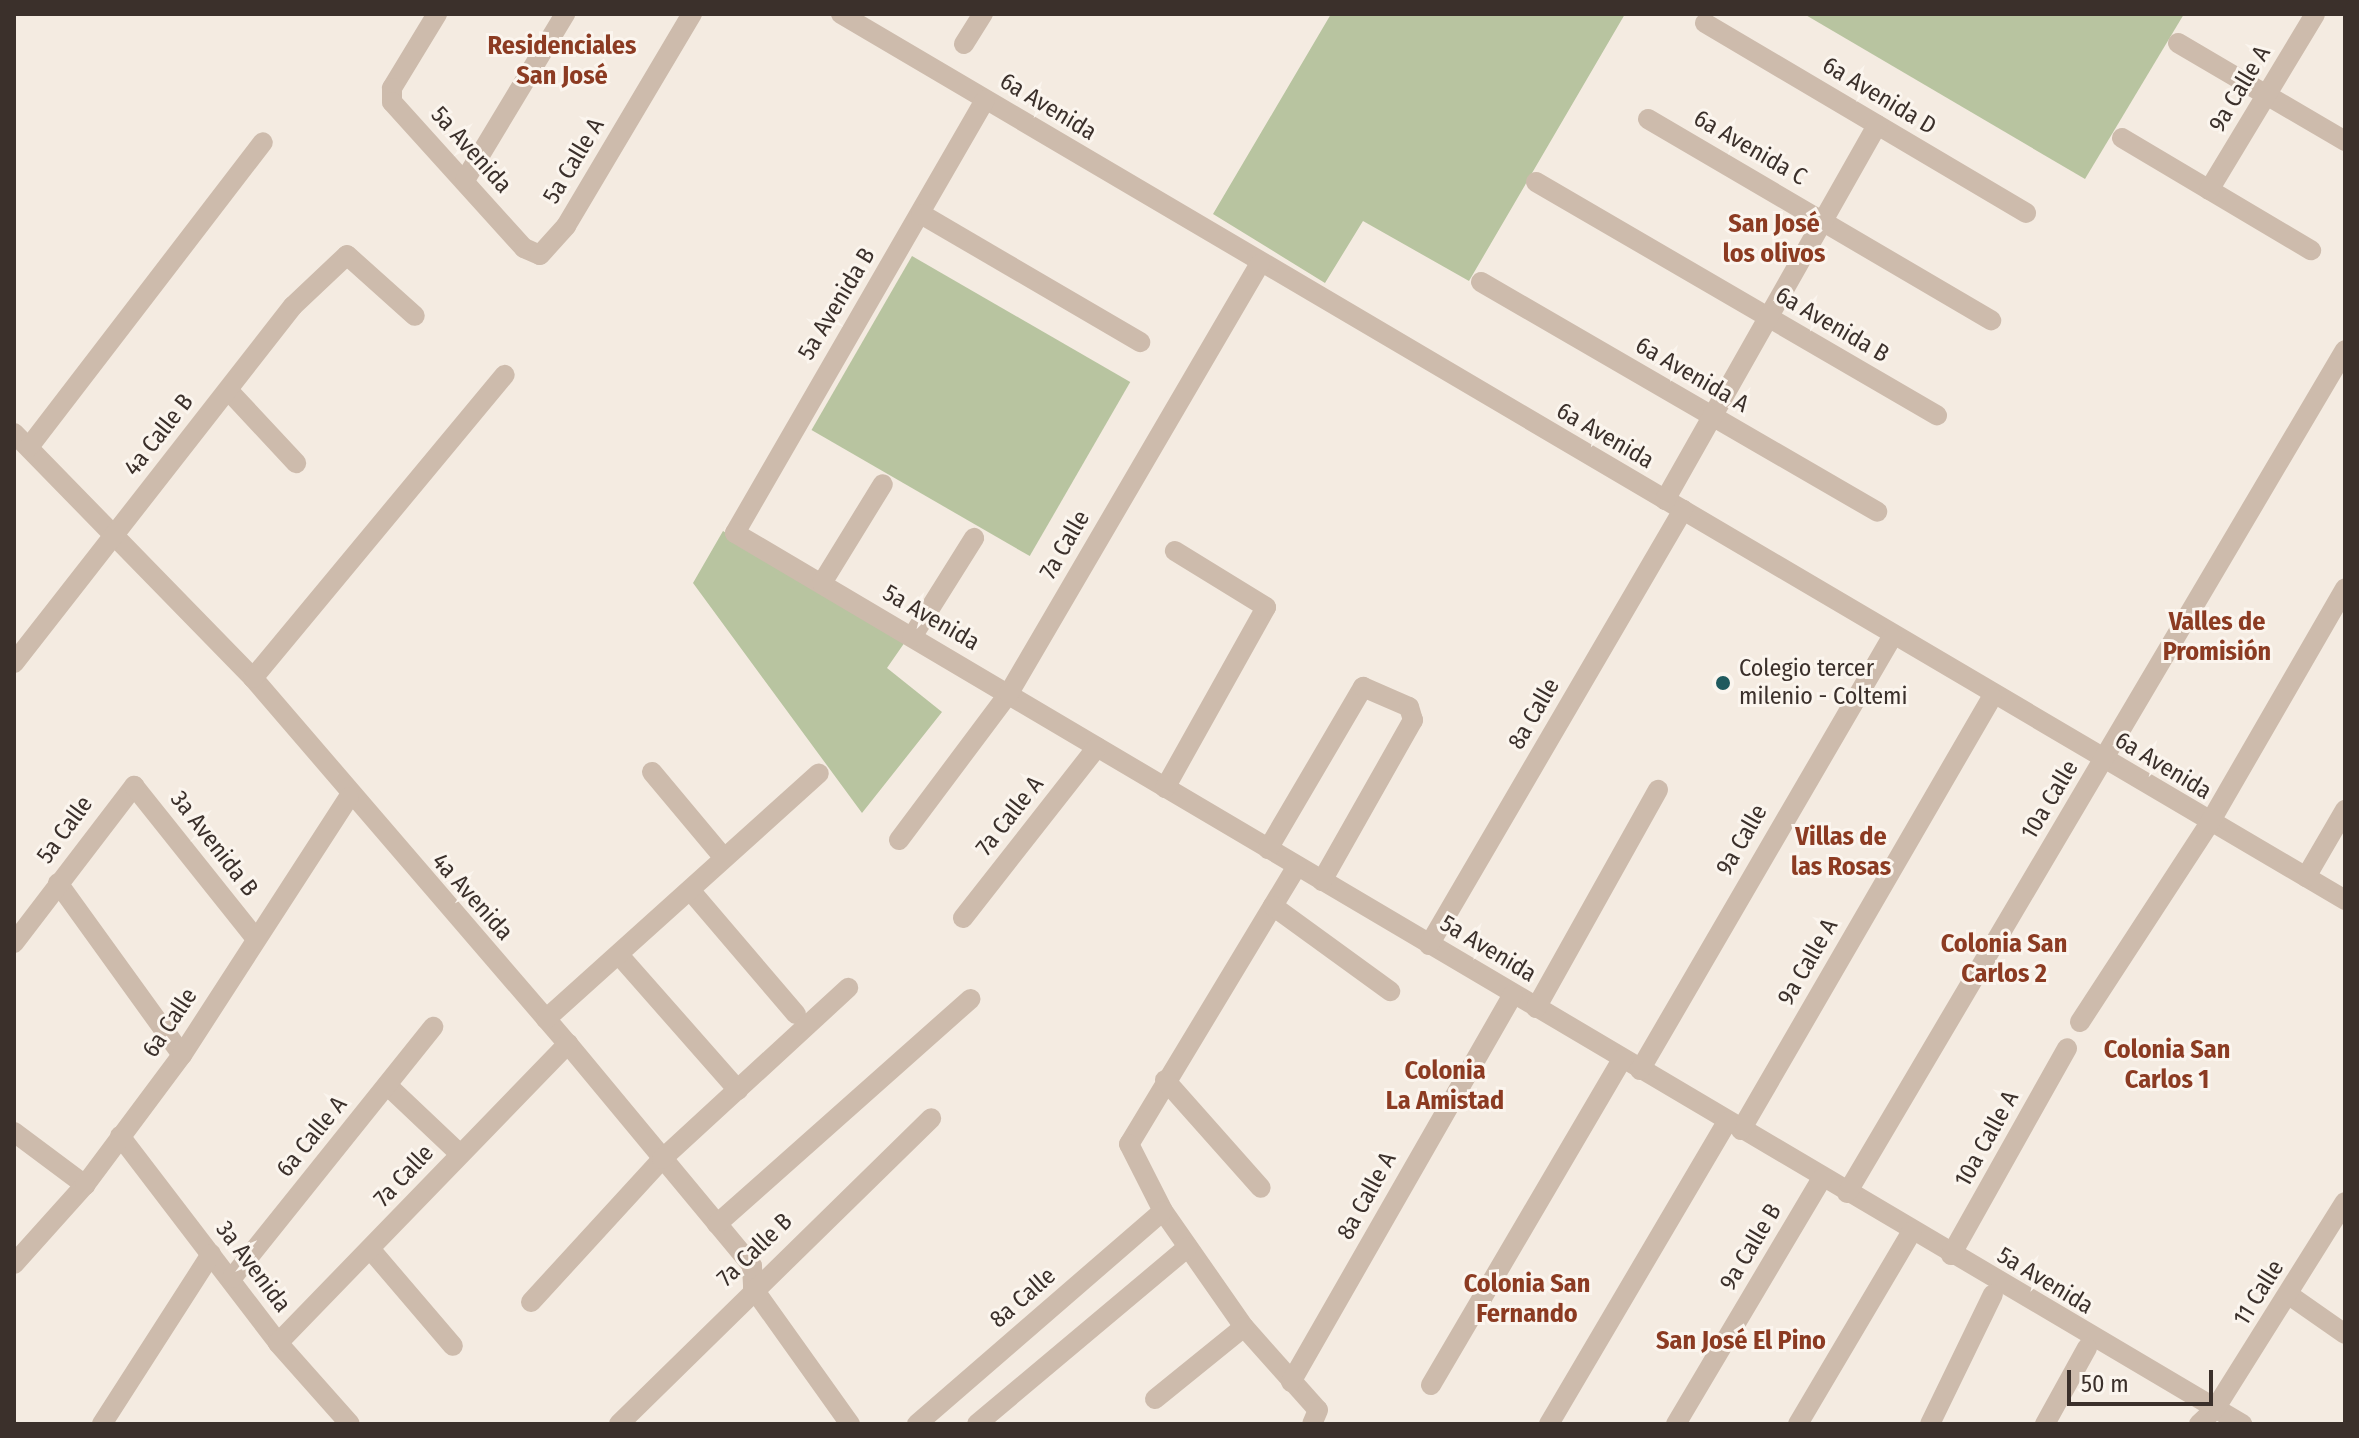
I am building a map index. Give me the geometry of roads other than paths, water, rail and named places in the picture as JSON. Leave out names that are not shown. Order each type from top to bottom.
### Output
[{"type":"street","name":"5a Avenida","points":[[437,14],[392,88],[392,102],[524,248],[549,251]]},
{"type":"street","points":[[465,180],[565,14]]},
{"type":"street","name":"5a Calle A","points":[[549,251],[692,14]]},
{"type":"street","name":"6a Avenida","points":[[841,14],[1260,264],[1674,505],[1891,638],[2345,900]]},
{"type":"street","points":[[964,44],[983,14]]},
{"type":"street","name":"9a Calle A","points":[[2209,190],[2315,14]]},
{"type":"street","name":"6a Avenida D","points":[[1705,23],[2026,213]]},
{"type":"street","points":[[2178,43],[2345,141]]},
{"type":"street","name":"5a Avenida B","points":[[735,533],[985,100]]},
{"type":"street","name":"6a Avenida C","points":[[1648,119],[1991,320]]},
{"type":"street","name":"8a Calle","points":[[1429,945],[1674,505],[1710,415],[1877,125]]},
{"type":"street","points":[[2122,138],[2311,250]]},
{"type":"street","points":[[21,440],[263,142]]},
{"type":"street","name":"6a Avenida B","points":[[1536,182],[1937,415]]},
{"type":"street","points":[[921,214],[1140,342]]},
{"type":"street","name":"4a Calle B","points":[[14,663],[293,306],[347,255],[356,256],[415,316]]},
{"type":"street","name":"7a Calle","points":[[899,840],[1009,693],[1260,264]]},
{"type":"street","name":"6a Avenida A","points":[[1481,282],[1877,512]]},
{"type":"street","name":"10a Calle","points":[[1847,1193],[2345,350]]},
{"type":"street","points":[[253,678],[505,375]]},
{"type":"street","points":[[228,390],[296,463]]},
{"type":"street","name":"4a Avenida","points":[[21,440],[116,533],[253,678],[349,797],[568,1044],[752,1266],[753,1288],[850,1424]]},
{"type":"street","points":[[822,583],[883,484]]},
{"type":"street","name":"5a Avenida","points":[[735,533],[1951,1255],[2242,1424]]},
{"type":"street","points":[[912,637],[974,538]]},
{"type":"street","points":[[1165,788],[1266,607],[1175,551]]},
{"type":"street","points":[[2080,1022],[2209,824],[2345,588]]},
{"type":"street","name":"9a Calle","points":[[1431,1385],[1631,1065],[1891,638]]},
{"type":"street","points":[[1268,849],[1363,687],[1409,707],[1413,720],[1322,881]]},
{"type":"street","name":"9a Calle A","points":[[1549,1424],[1734,1126],[1992,697]]},
{"type":"street","name":"7a Calle A","points":[[963,918],[1097,747]]},
{"type":"street","points":[[652,772],[724,858]]},
{"type":"street","points":[[546,1019],[819,773]]},
{"type":"street","name":"5a Calle","points":[[14,943],[128,787]]},
{"type":"street","name":"3a Avenida B","points":[[128,787],[138,788],[256,939]]},
{"type":"street","points":[[1536,1008],[1658,790]]},
{"type":"street","name":"6a Calle","points":[[14,1264],[85,1185],[182,1055],[349,797]]},
{"type":"street","points":[[2306,877],[2345,810]]},
{"type":"street","points":[[1297,866],[1129,1144],[1163,1211],[1244,1327],[1318,1410],[1312,1424]]},
{"type":"street","points":[[58,883],[182,1055]]},
{"type":"street","points":[[690,890],[796,1014]]},
{"type":"street","points":[[1273,906],[1390,991]]},
{"type":"street","points":[[619,955],[738,1090]]},
{"type":"street","points":[[531,1302],[662,1159],[848,988]]},
{"type":"street","name":"8a Calle A","points":[[1291,1382],[1513,995]]},
{"type":"street","points":[[717,1224],[970,999]]},
{"type":"street","name":"6a Calle A","points":[[232,1278],[433,1027]]},
{"type":"street","name":"7a Calle","points":[[278,1343],[568,1044]]},
{"type":"street","name":"10a Calle A","points":[[1951,1255],[2067,1048]]},
{"type":"street","points":[[1165,1080],[1261,1188]]},
{"type":"street","points":[[387,1085],[460,1154]]},
{"type":"street","name":"7a Calle B","points":[[619,1424],[753,1288],[931,1118]]},
{"type":"street","points":[[14,1132],[85,1185]]},
{"type":"street","name":"3a Avenida","points":[[120,1136],[232,1278],[278,1343],[350,1424]]},
{"type":"street","name":"9a Calle B","points":[[1676,1424],[1822,1178]]},
{"type":"street","name":"11 Calle","points":[[2215,1409],[2345,1202]]},
{"type":"street","name":"8a Calle","points":[[917,1424],[1163,1211]]},
{"type":"street","points":[[1798,1424],[1912,1231]]},
{"type":"street","points":[[977,1424],[1188,1247]]},
{"type":"street","points":[[371,1250],[453,1346]]},
{"type":"street","points":[[102,1424],[211,1254]]},
{"type":"street","points":[[1930,1424],[1993,1294]]},
{"type":"street","points":[[2289,1295],[2345,1334]]},
{"type":"street","points":[[1155,1399],[1244,1327]]},
{"type":"street","points":[[2045,1424],[2087,1348]]},
{"type":"street","points":[[2199,1424],[2215,1409]]},
{"type":"place","name":"Colegio tercer milenio - Coltemi","points":[[1723,683]]},
{"type":"district","name":"Residenciales San José","points":[[562,61]]},
{"type":"district","name":"San José los olivos","points":[[1774,239]]},
{"type":"district","name":"Valles de Promisión","points":[[2217,637]]},
{"type":"district","name":"Villas de las Rosas","points":[[1841,852]]},
{"type":"district","name":"Colonia San Carlos 2","points":[[2004,959]]},
{"type":"district","name":"Colonia San Carlos 1","points":[[2167,1065]]},
{"type":"district","name":"Colonia La Amistad","points":[[1445,1086]]},
{"type":"district","name":"Colonia San Fernando","points":[[1527,1299]]},
{"type":"district","name":"San José El Pino","points":[[1741,1341]]}]
